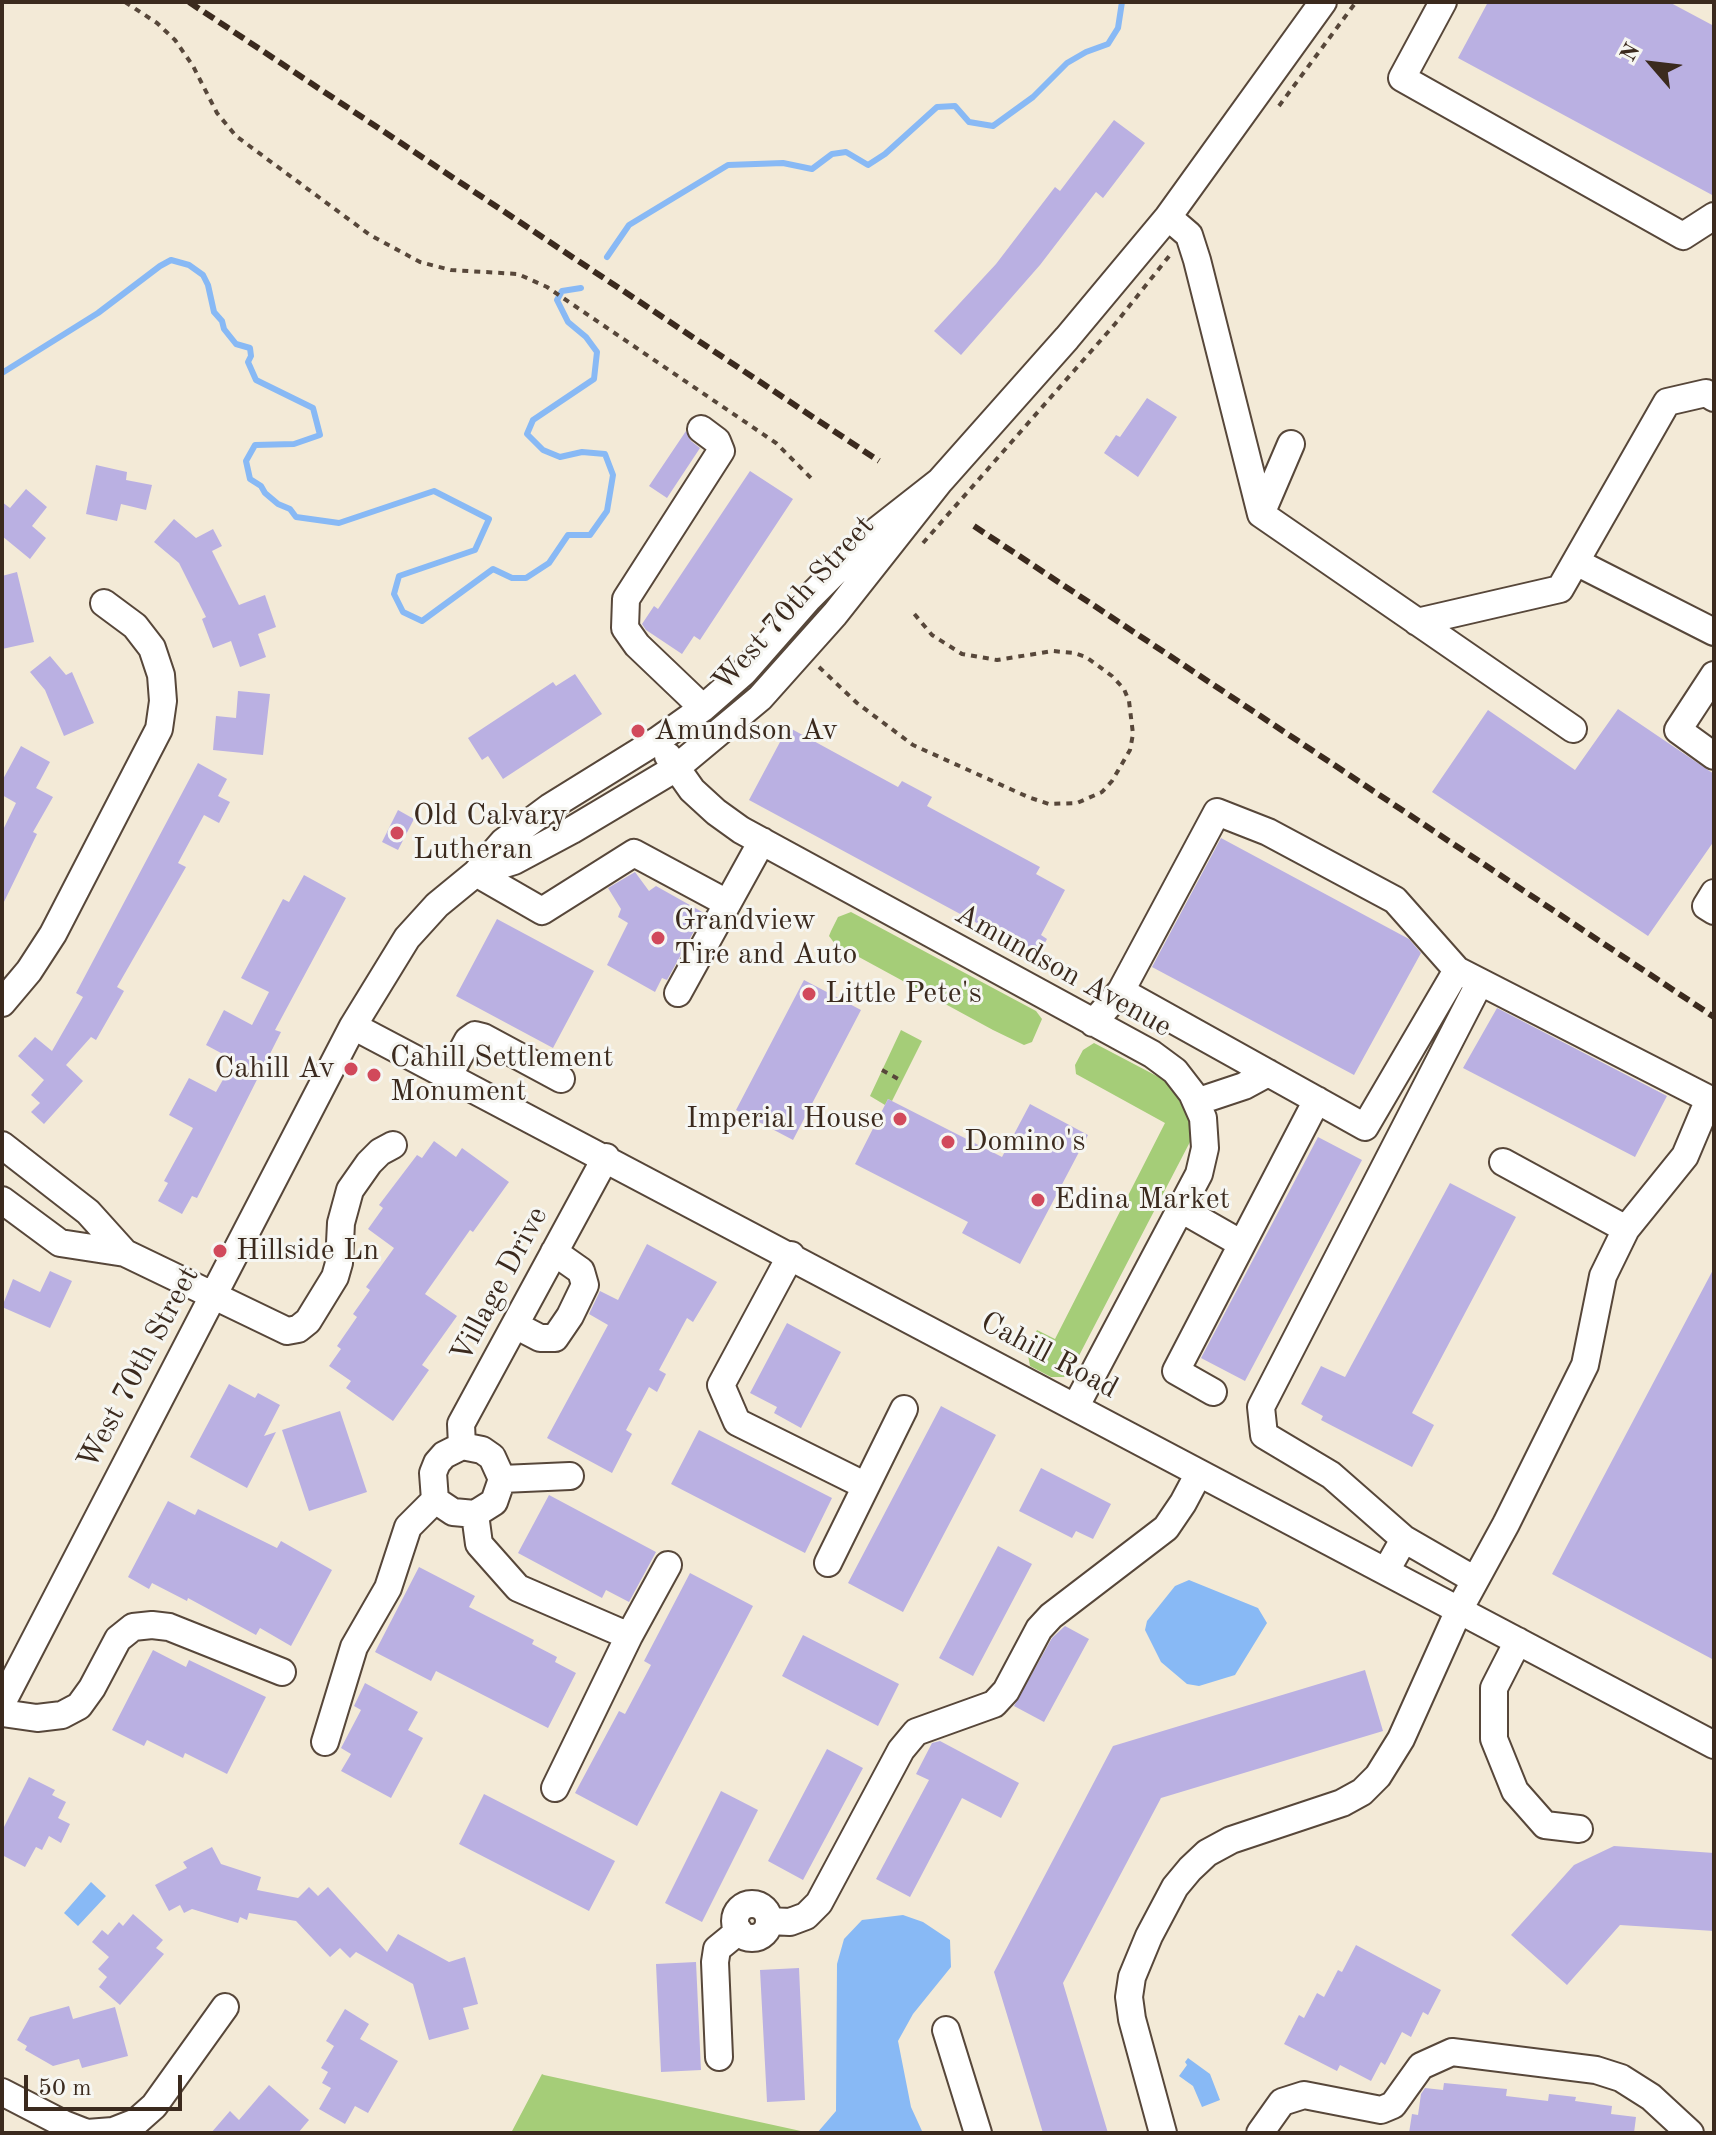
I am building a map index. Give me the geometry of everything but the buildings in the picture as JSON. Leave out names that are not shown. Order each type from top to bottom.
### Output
[{"type":"street","name":"West 70th Street","points":[[476,873],[514,861],[676,768],[760,698],[891,545],[940,481],[1067,338],[1168,217],[1323,2]]},
{"type":"street","points":[[1443,2],[1402,78],[1683,236],[1714,216]]},
{"type":"street","points":[[1168,217],[1189,235],[1197,260],[1261,514],[1573,729]]},
{"type":"street","points":[[1417,622],[1560,589],[1667,402],[1706,393],[1714,398]]},
{"type":"street","points":[[701,429],[717,441],[721,451],[626,599],[625,628],[637,645],[703,708]]},
{"type":"street","points":[[1261,514],[1291,444]]},
{"type":"street","name":"West 70th Street","points":[[2,1703],[353,1026],[407,938],[437,905],[476,873],[503,842],[550,807],[658,740],[703,708],[744,672],[809,598],[875,532],[940,481]]},
{"type":"street","points":[[1576,562],[1714,632]]},
{"type":"street","points":[[2,1003],[29,971],[53,934],[159,729],[163,701],[161,675],[152,648],[135,626],[104,603]]},
{"type":"street","points":[[1714,675],[1678,730],[1714,756]]},
{"type":"street","name":"Amundson Avenue","points":[[658,740],[692,790],[716,812],[762,841],[1152,1054],[1175,1071],[1196,1102],[1203,1118],[1205,1148],[1199,1174],[1076,1406]]},
{"type":"street","points":[[1093,1023],[1121,991],[1217,812],[1268,832],[1395,900],[1468,976],[1709,1099],[1685,1156],[1626,1229],[1603,1276],[1585,1365],[1459,1610],[1401,1739],[1378,1776],[1362,1792],[1342,1803],[1231,1840],[1207,1853],[1175,1887],[1149,1936],[1132,1977],[1129,1997],[1132,2019],[1163,2133]]},
{"type":"street","points":[[678,993],[762,841]]},
{"type":"street","points":[[476,873],[542,911],[634,853],[727,903]]},
{"type":"street","points":[[1714,893],[1706,906],[1714,911]]},
{"type":"street","points":[[1121,991],[1365,1127],[1468,976]]},
{"type":"street","points":[[1468,976],[1261,1407],[1264,1435],[1331,1475],[1404,1539],[1475,1580]]},
{"type":"street","name":"Cahill Road","points":[[353,1026],[1714,1745]]},
{"type":"street","points":[[449,1075],[468,1040],[475,1035],[561,1079]]},
{"type":"street","points":[[1196,1102],[1244,1086],[1268,1073]]},
{"type":"street","points":[[1213,1392],[1176,1371],[1317,1100]]},
{"type":"street","points":[[2,1145],[88,1212],[125,1253]]},
{"type":"street","points":[[2,1200],[60,1243],[125,1253],[287,1331],[298,1329],[308,1321],[335,1277],[339,1263],[341,1223],[350,1190],[369,1163],[393,1145]]},
{"type":"street","name":"Village Drive","points":[[462,1446],[461,1424],[606,1157]]},
{"type":"street","points":[[1503,1162],[1626,1229]]},
{"type":"street","points":[[1179,1208],[1242,1244]]},
{"type":"street","points":[[515,1325],[540,1338],[555,1338],[570,1316],[585,1285],[581,1271],[554,1252]]},
{"type":"street","points":[[791,1255],[721,1385],[737,1422],[866,1486]]},
{"type":"street","points":[[828,1563],[904,1409]]},
{"type":"street","points":[[325,1742],[354,1647],[388,1588],[408,1527],[435,1500],[433,1473],[437,1463],[444,1455],[462,1446],[482,1450],[492,1457],[502,1479],[494,1502],[485,1510],[475,1514],[453,1512],[435,1500]]},
{"type":"street","points":[[719,2057],[715,1962],[717,1949],[739,1931],[735,1916],[743,1907],[754,1904],[765,1910],[769,1921],[790,1922],[806,1916],[819,1903],[901,1750],[916,1732],[994,1704],[1006,1691],[1039,1629],[1051,1616],[1166,1528],[1199,1473]]},
{"type":"street","points":[[502,1479],[570,1476]]},
{"type":"street","points":[[475,1514],[479,1544],[518,1588],[629,1636]]},
{"type":"street","points":[[1386,1571],[1404,1539]]},
{"type":"street","points":[[555,1788],[629,1636],[668,1565]]},
{"type":"street","points":[[2,1713],[37,1718],[62,1715],[79,1706],[118,1639],[133,1627],[169,1627],[282,1672]]},
{"type":"street","points":[[1518,1641],[1494,1688],[1494,1739],[1515,1791],[1545,1825],[1579,1829]]},
{"type":"street","points":[[2,2092],[75,2129],[87,2133],[113,2131],[136,2122],[154,2106],[225,2007]]},
{"type":"street","points":[[946,2030],[978,2133]]},
{"type":"street","points":[[1260,2133],[1282,2102],[1304,2095],[1381,2110],[1393,2105],[1421,2066],[1452,2052],[1596,2070],[1621,2078],[1651,2097],[1690,2133]]},
{"type":"path","points":[[125,2],[157,23],[175,40],[193,66],[217,113],[236,136],[370,235],[420,262],[451,270],[518,274],[547,287],[776,443],[813,480]]},
{"type":"path","points":[[819,667],[857,703],[913,745],[1028,797],[1049,804],[1077,803],[1102,792],[1112,781],[1130,750],[1133,734],[1129,701],[1124,689],[1112,676],[1086,657],[1074,653],[1053,651],[997,660],[962,654],[932,635],[911,610]]},
{"type":"path","points":[[882,1070],[902,1081]]},
{"type":"green space","points":[[851,912],[1036,1011],[1042,1019],[1032,1042],[1024,1045],[993,1030],[835,944],[829,936],[838,917]]},
{"type":"green space","points":[[901,1030],[922,1041],[892,1101],[888,1099],[885,1105],[870,1096]]},
{"type":"green space","points":[[1094,1043],[1170,1083],[1181,1094],[1192,1123],[1191,1140],[1071,1371],[1065,1377],[1051,1377],[1030,1366],[1027,1350],[1037,1330],[1055,1339],[1165,1123],[1076,1074],[1075,1065],[1083,1050]]},
{"type":"green space","points":[[544,2075],[810,2133],[511,2133]]},
{"type":"water","points":[[1189,1580],[1258,1608],[1267,1623],[1235,1675],[1199,1686],[1187,1684],[1161,1662],[1145,1630],[1147,1621],[1175,1586]]},
{"type":"water","points":[[91,1882],[106,1896],[78,1926],[64,1913]]},
{"type":"water","points":[[903,1915],[923,1922],[950,1940],[951,1967],[913,2014],[898,2041],[911,2107],[922,2131],[817,2133],[836,2111],[837,1964],[844,1939],[862,1920]]},
{"type":"water","points":[[1188,2058],[1210,2074],[1220,2100],[1202,2107],[1193,2086],[1179,2076]]},
{"type":"waterway","points":[[607,257],[629,225],[728,165],[783,163],[812,169],[832,154],[846,152],[868,165],[885,154],[937,107],[955,106],[969,122],[993,126],[1033,97],[1067,63],[1108,44],[1118,28],[1122,2]]},
{"type":"waterway","points":[[2,373],[98,313],[160,266],[171,260],[189,265],[203,275],[214,312],[224,329],[236,344],[250,348],[248,362],[256,380],[313,408],[320,435],[294,444],[255,445],[246,461],[250,479],[265,493],[290,509],[296,517],[339,523],[434,491],[489,519],[475,550],[399,576],[394,594],[403,612],[422,621],[493,569],[512,578],[526,578],[549,563],[568,535],[590,535],[607,511],[613,475],[605,454],[582,452],[560,457],[543,450],[527,434],[533,420],[594,379],[597,352],[586,337],[568,322],[557,300],[562,291],[581,288]]},
{"type":"railway","points":[[189,2],[879,461]]},
{"type":"railway","points":[[974,526],[1714,1017]]},
{"type":"place","name":"Amundson Av","points":[[638,731]]},
{"type":"place","name":"Old Calvary Lutheran","points":[[397,833]]},
{"type":"place","name":"Grandview Tire and Auto","points":[[658,938]]},
{"type":"place","name":"Little Pete's","points":[[809,994]]},
{"type":"place","name":"Cahill Av","points":[[351,1069]]},
{"type":"place","name":"Cahill Settlement Monument","points":[[374,1075]]},
{"type":"place","name":"Imperial House","points":[[900,1119]]},
{"type":"place","name":"Domino's","points":[[948,1142]]},
{"type":"place","name":"Edina Market","points":[[1038,1200]]},
{"type":"place","name":"Hillside Ln","points":[[220,1251]]}]
